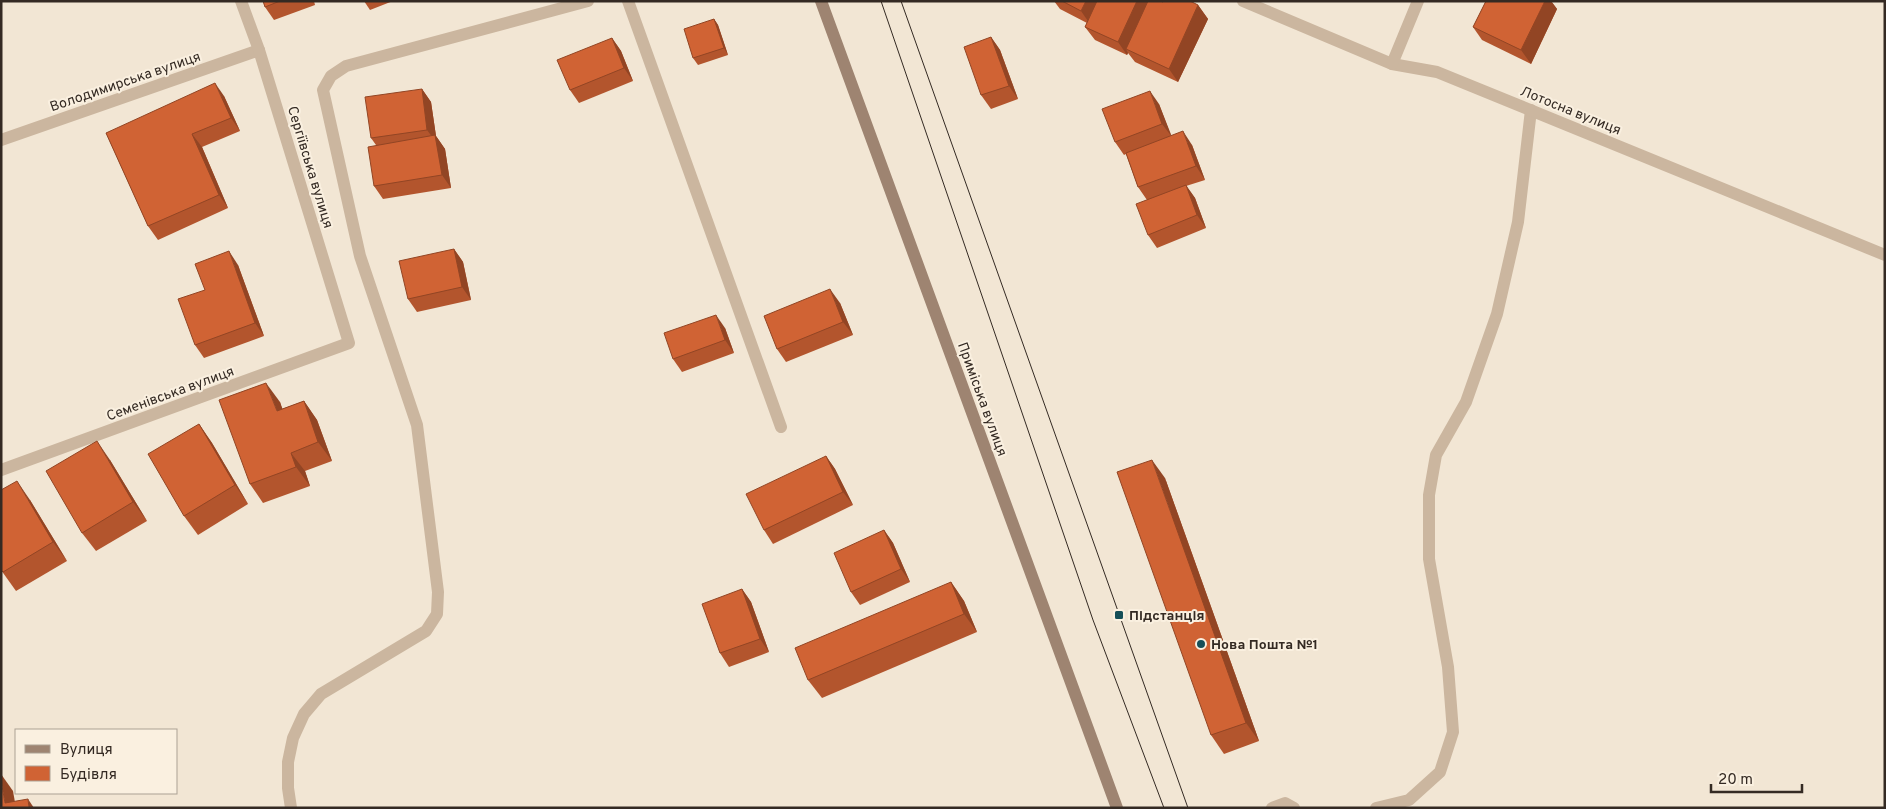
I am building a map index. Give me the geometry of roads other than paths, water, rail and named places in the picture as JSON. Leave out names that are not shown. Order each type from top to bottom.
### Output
[{"type":"street","name":"Сергіївська вулиця","points":[[241,1],[259,50],[349,343]]},
{"type":"street","points":[[291,808],[288,788],[288,762],[293,738],[304,714],[321,694],[426,631],[438,614],[438,592],[417,426],[360,256],[323,90],[331,76],[346,66],[588,1]]},
{"type":"street","points":[[628,1],[781,427]]},
{"type":"street","name":"Приміська вулиця","points":[[820,1],[1117,808]]},
{"type":"street","name":"Лотосна вулиця","points":[[1243,1],[1392,64],[1437,72],[1885,255]]},
{"type":"street","points":[[1392,64],[1418,1]]},
{"type":"street","name":"Володимирська вулиця","points":[[1,140],[259,50]]},
{"type":"street","points":[[1376,808],[1410,800],[1440,772],[1453,732],[1448,667],[1429,559],[1429,494],[1436,455],[1466,402],[1497,314],[1518,222],[1531,110]]},
{"type":"street","name":"Семенівська вулиця","points":[[1,470],[349,343]]},
{"type":"street","points":[[1272,808],[1285,803],[1294,808]]},
{"type":"tram line","points":[[881,1],[1093,620],[1164,808]]},
{"type":"tram line","points":[[901,1],[1188,808]]},
{"type":"place","name":"Підстанція","points":[[1119,615]]},
{"type":"place","name":"Нова Пошта №1","points":[[1201,644]]}]
